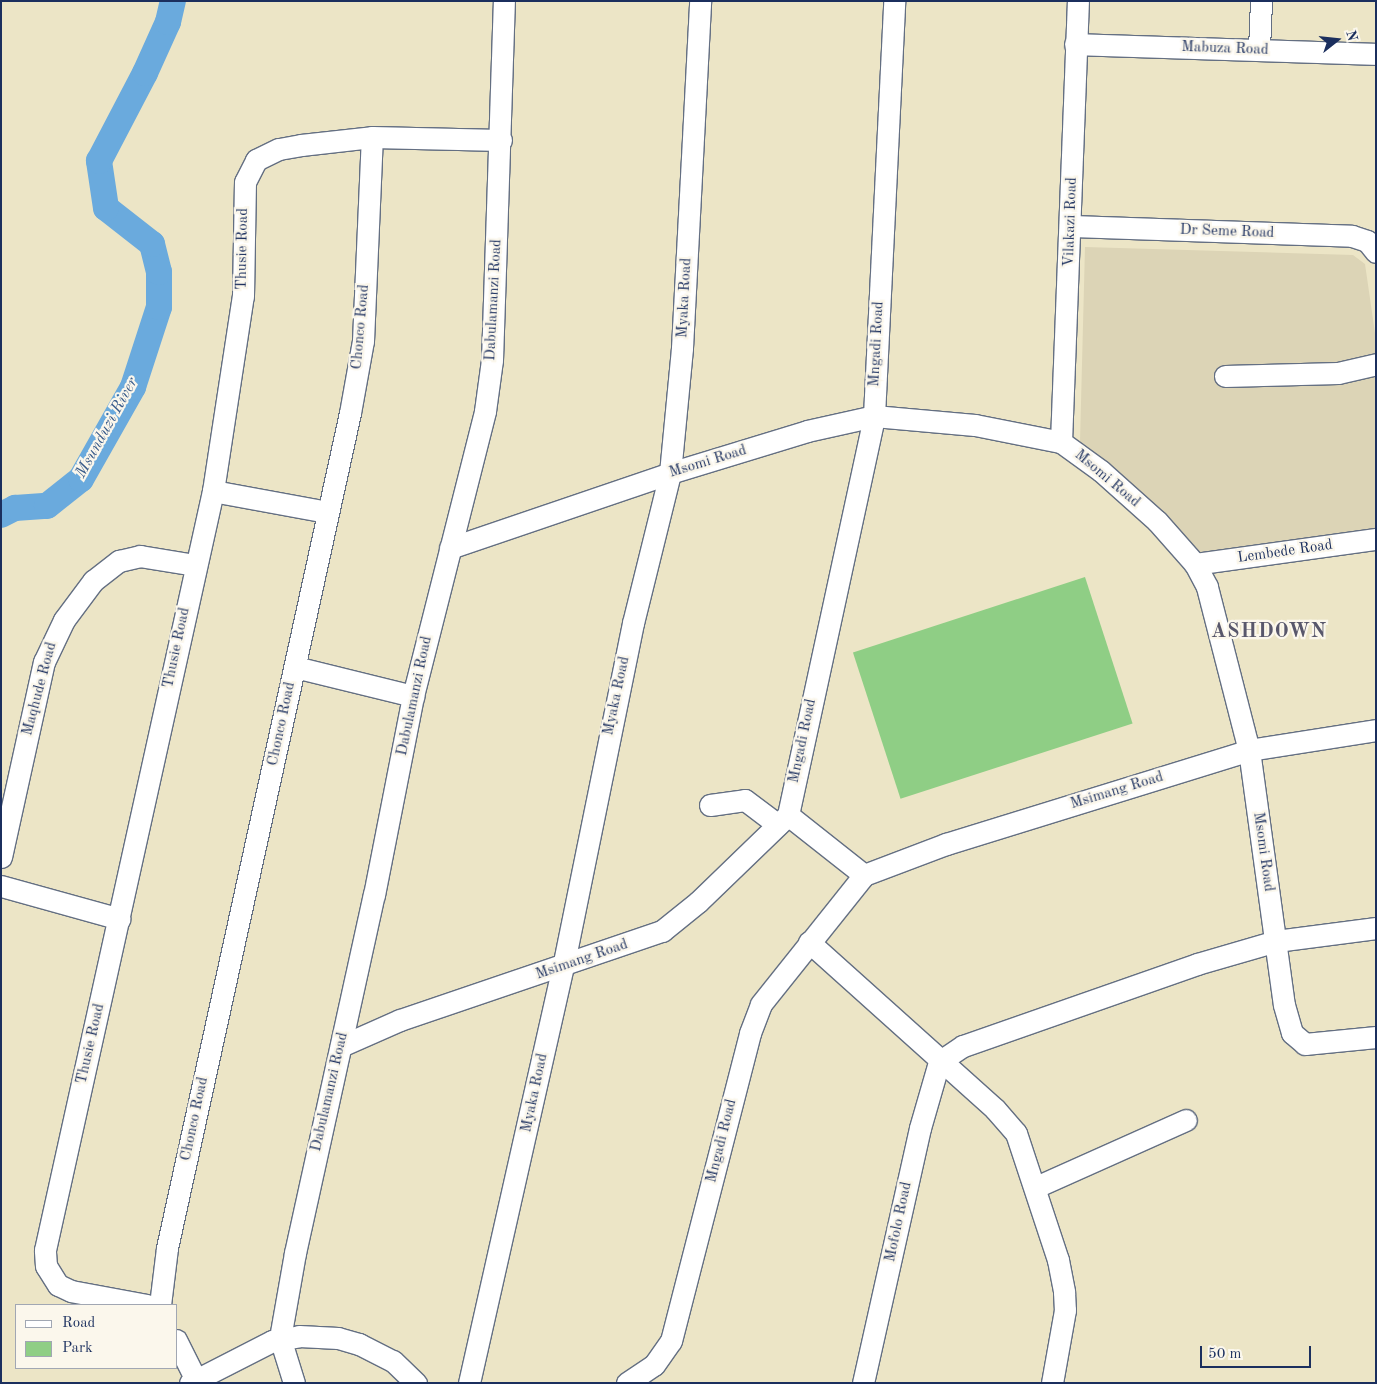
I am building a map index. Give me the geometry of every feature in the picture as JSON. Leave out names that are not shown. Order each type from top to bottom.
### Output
[{"type":"street","name":"Dabulamanzi Road","points":[[294,1383],[280,1338],[295,1253],[341,1046],[413,696],[485,411],[492,360],[501,140],[504,1]]},
{"type":"street","name":"Myaka Road","points":[[470,1383],[563,967],[633,623],[670,473],[681,367],[700,1]]},
{"type":"street","name":"Mngadi Road","points":[[783,820],[874,416],[894,1]]},
{"type":"street","name":"Vilakazi Road","points":[[1061,442],[1072,226],[1075,44],[1078,1]]},
{"type":"street","points":[[1259,49],[1261,1]]},
{"type":"street","name":"Mabuza Road","points":[[1075,44],[1376,54]]},
{"type":"street","name":"Thusie Road","points":[[141,1304],[71,1291],[58,1285],[46,1266],[51,1217],[120,919],[195,565],[213,491],[243,296],[245,182],[249,168],[256,160],[279,149],[372,138],[501,140]]},
{"type":"street","name":"Chonco Road","points":[[160,1304],[167,1248],[350,413],[362,341],[372,138]]},
{"type":"street","name":"Dr Seme Road","points":[[1072,226],[1352,236],[1367,241],[1376,252]]},
{"type":"street","points":[[1225,376],[1338,373],[1376,364]]},
{"type":"street","name":"Msomi Road","points":[[450,548],[670,473],[807,431],[874,416],[975,425],[1061,442],[1101,471],[1143,509],[1195,564],[1209,596],[1249,750],[1284,1005],[1290,1029],[1297,1039],[1305,1044],[1376,1037]]},
{"type":"street","points":[[213,491],[327,512]]},
{"type":"street","name":"Lembede Road","points":[[1195,564],[1376,539]]},
{"type":"street","name":"Maqhude Road","points":[[1,857],[44,662],[64,620],[93,582],[119,560],[140,556],[195,565]]},
{"type":"street","points":[[294,666],[413,696]]},
{"type":"street","name":"Msimang Road","points":[[864,875],[946,844],[1249,750],[1376,730]]},
{"type":"street","points":[[710,805],[745,800],[783,820],[864,875]]},
{"type":"street","name":"Msimang Road","points":[[341,1046],[400,1020],[563,967],[662,931],[698,902],[783,820]]},
{"type":"street","name":"Mngadi Road","points":[[627,1383],[654,1365],[671,1341],[750,1033],[761,1004],[864,875]]},
{"type":"street","points":[[1,886],[120,919]]},
{"type":"street","points":[[939,1062],[963,1046],[1077,1003],[1276,941],[1376,928]]},
{"type":"street","points":[[809,942],[939,1062],[1008,1122],[1022,1145],[1058,1260],[1064,1292],[1065,1310],[1052,1383]]},
{"type":"street","name":"Mofolo Road","points":[[863,1383],[920,1128],[939,1062]]},
{"type":"street","points":[[1036,1187],[1186,1120]]},
{"type":"street","points":[[178,1345],[193,1381],[280,1338],[320,1336],[359,1344],[393,1361],[416,1383]]},
{"type":"shaded area","points":[[1085,247],[1353,255],[1365,264],[1376,340],[1376,534],[1199,558],[1148,499],[1080,442]]},
{"type":"green space","points":[[1085,577],[1133,723],[901,799],[853,652]]},
{"type":"waterway","name":"Msunduzi River","points":[[1,515],[15,508],[47,506],[81,479],[133,387],[159,307],[159,272],[152,244],[106,208],[99,161],[145,73],[168,22],[173,1]]},
{"type":"district","name":"ASHDOWN","points":[[1269,632]]}]
